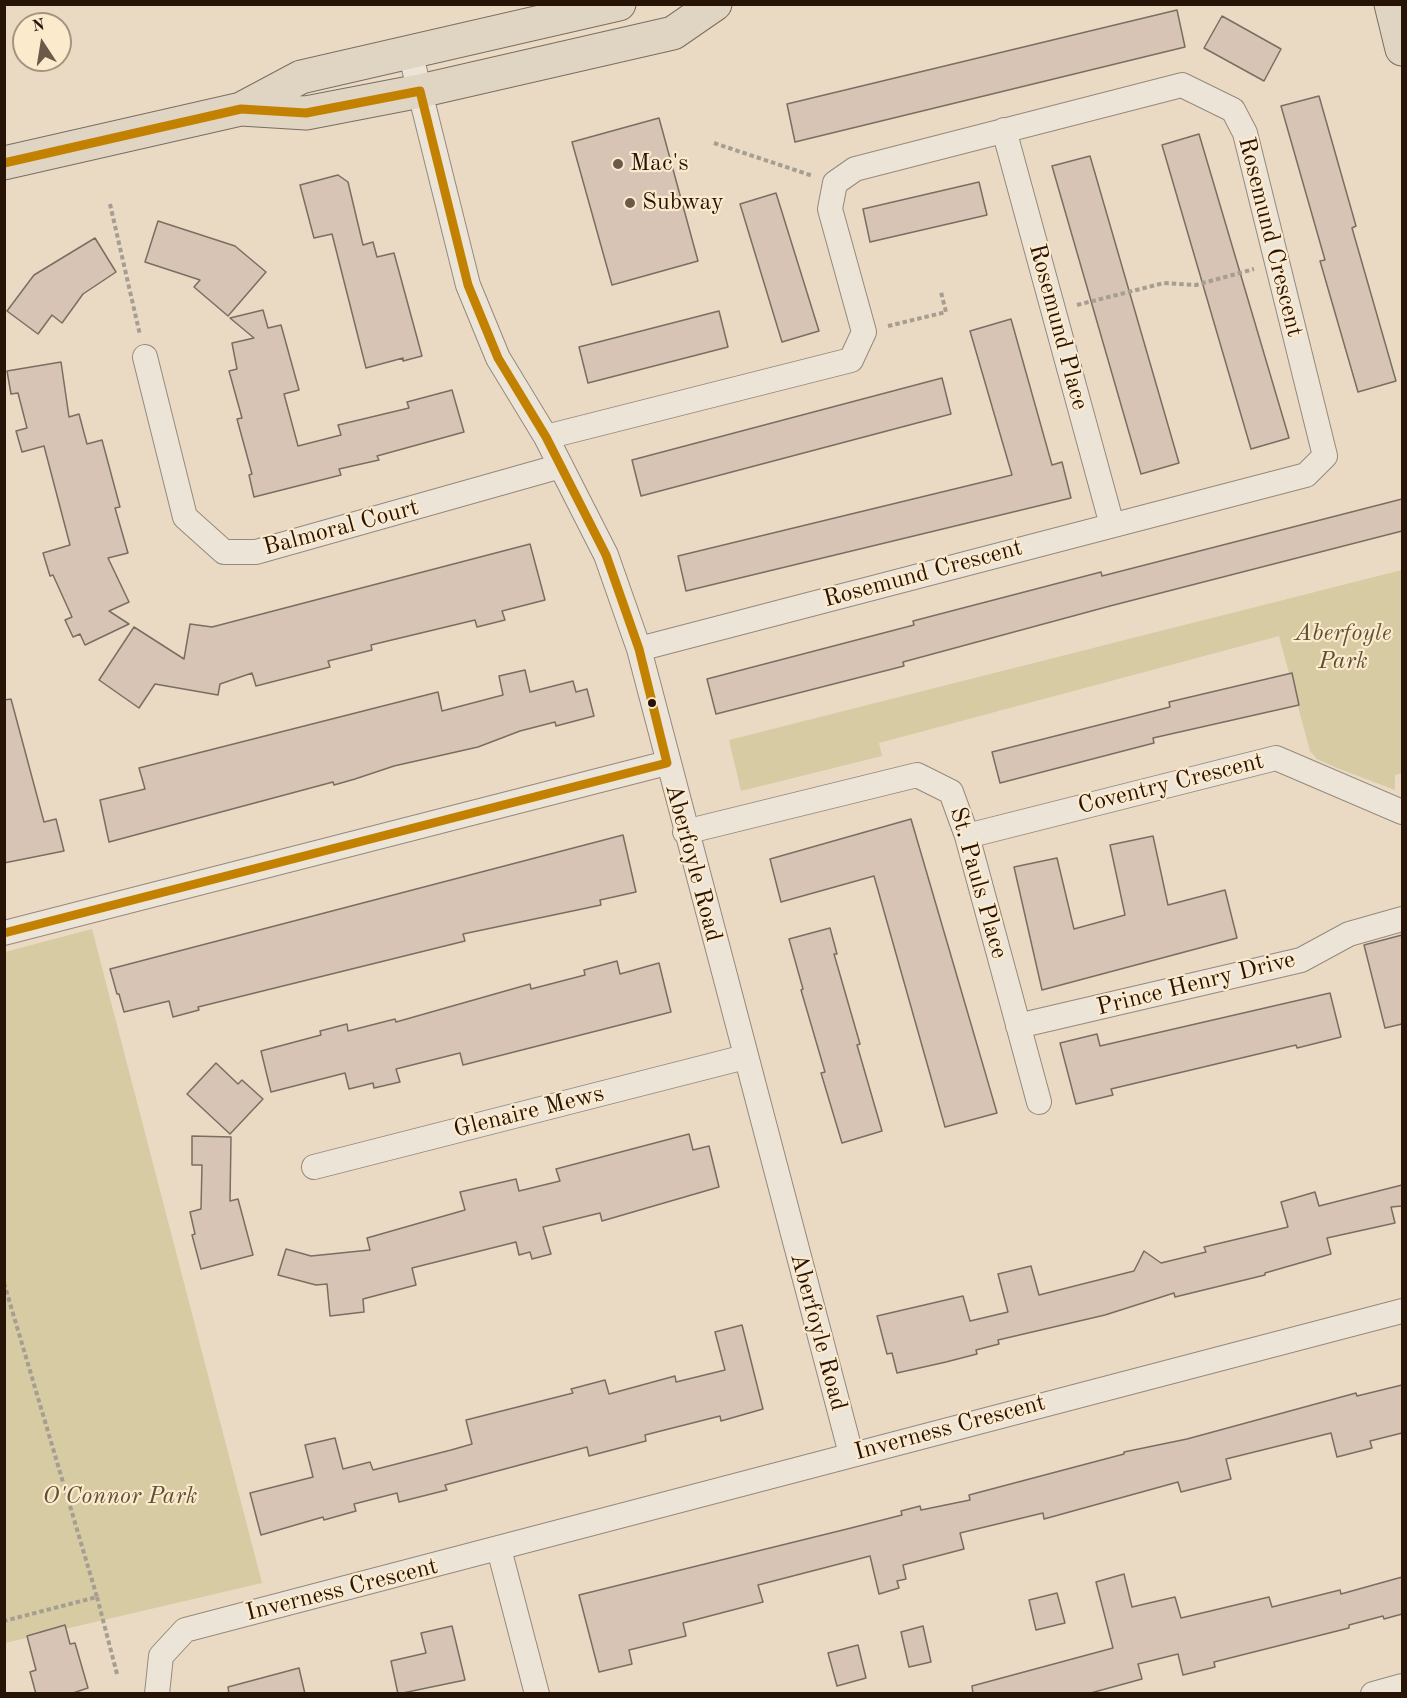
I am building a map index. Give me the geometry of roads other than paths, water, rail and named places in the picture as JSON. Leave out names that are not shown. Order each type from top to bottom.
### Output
[{"type":"main road","points":[[4,163],[241,109],[301,77],[619,4]]},
{"type":"main road","points":[[241,109],[306,113],[420,91],[673,33],[715,4]]},
{"type":"main road","points":[[1390,8],[1402,49]]},
{"type":"street","name":"Aberfoyle Road","points":[[410,52],[468,285],[498,358],[546,437],[606,555],[639,649],[685,832],[850,1454]]},
{"type":"street","name":"Rosemund Crescent","points":[[546,437],[851,360],[864,332],[830,209],[835,183],[855,169],[1182,85],[1233,110],[1245,133],[1325,456],[1306,475],[639,649]]},
{"type":"street","name":"Rosemund Place","points":[[1004,130],[1112,525]]},
{"type":"street","name":"Balmoral Court","points":[[145,357],[185,517],[224,552],[256,552],[561,466]]},
{"type":"street","name":"Coventry Crescent","points":[[967,836],[1276,758],[1402,812]]},
{"type":"street","points":[[4,933],[667,763]]},
{"type":"street","name":"St. Pauls Place","points":[[685,832],[917,774],[951,792],[967,836],[1039,1102]]},
{"type":"street","name":"Prince Henry Drive","points":[[1018,1026],[1301,960],[1349,934],[1402,919]]},
{"type":"street","name":"Glenaire Mews","points":[[314,1167],[745,1057]]},
{"type":"street","name":"Inverness Crescent","points":[[157,1694],[161,1656],[186,1630],[499,1550],[850,1454],[1402,1311]]},
{"type":"street","points":[[499,1550],[537,1694]]},
{"type":"street","points":[[1373,1694],[1402,1686]]},
{"type":"place","name":"Mac's","points":[[618,164]]},
{"type":"place","name":"Subway","points":[[630,203]]},
{"type":"park label","name":"Aberfoyle Park","points":[[1343,648]]},
{"type":"park label","name":"O'Connor Park","points":[[120,1497]]}]
